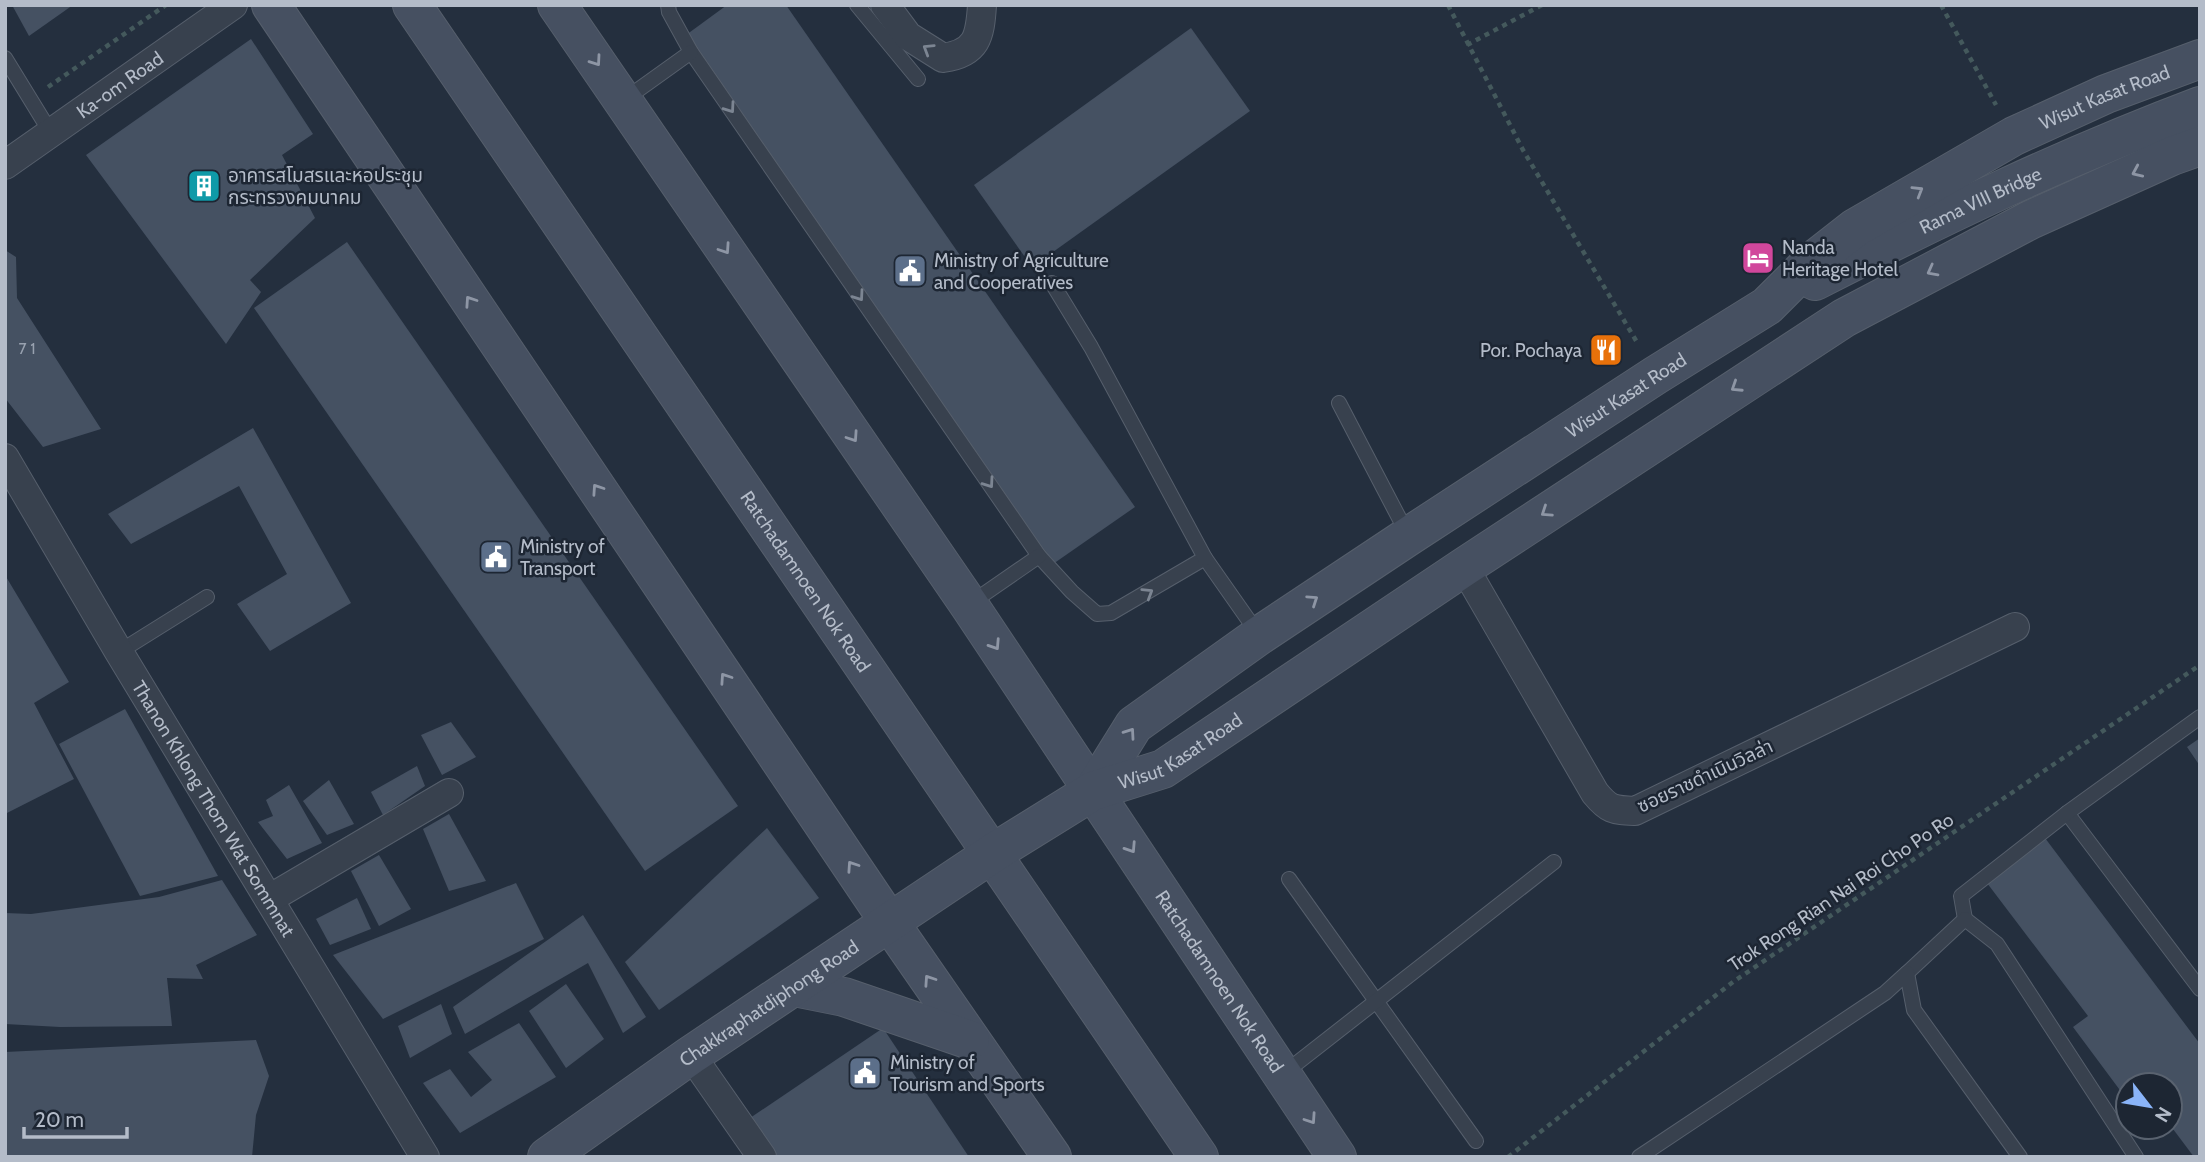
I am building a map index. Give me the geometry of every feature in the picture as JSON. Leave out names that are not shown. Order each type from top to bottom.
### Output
[{"type":"main road","points":[[271,5],[890,923],[1052,1157]]},
{"type":"main road","name":"Ratchadamnoen Nok Road","points":[[412,5],[1199,1157]]},
{"type":"main road","name":"Ratchadamnoen Nok Road","points":[[557,5],[968,605],[1337,1157]]},
{"type":"main road","name":"Wisut Kasat Road","points":[[1093,791],[1134,726],[1260,635],[1409,536],[1767,306],[1809,264],[1855,228],[2014,136],[2106,94],[2200,59]]},
{"type":"main road","name":"Rama VIII Bridge","points":[[1767,306],[1935,220],[2043,169],[2200,106]]},
{"type":"main road","name":"Wisut Kasat Road","points":[[993,853],[1093,791],[1163,769],[1464,567],[1844,318],[2030,220],[2200,146]]},
{"type":"main road","name":"Chakkraphatdiphong Road","points":[[547,1157],[691,1055],[993,853]]},
{"type":"main road","points":[[794,987],[844,997],[970,1040]]},
{"type":"street","name":"Ka-om Road","points":[[5,165],[233,5]]},
{"type":"street","points":[[885,5],[908,36],[943,58],[961,55],[973,44],[981,27],[982,5]]},
{"type":"street","name":"Thanon Khlong Thom Wat Sommnat","points":[[5,458],[119,652],[425,1157]]},
{"type":"street","name":"ซอยราชดำเนินวิลล่า","points":[[1464,567],[1595,793],[1607,808],[1620,811],[1634,811],[2014,627]]},
{"type":"street","points":[[269,898],[449,793]]},
{"type":"street","points":[[691,1055],[762,1157]]},
{"type":"lane","points":[[668,5],[669,12],[691,52],[1039,556],[1072,592],[1097,614],[1111,613],[1205,558]]},
{"type":"lane","points":[[857,5],[918,79]]},
{"type":"lane","points":[[623,100],[691,52]]},
{"type":"lane","points":[[5,58],[51,133]]},
{"type":"lane","points":[[1052,283],[1091,347],[1205,558],[1260,635]]},
{"type":"lane","points":[[1339,403],[1409,536]]},
{"type":"lane","points":[[968,605],[1039,556]]},
{"type":"lane","points":[[119,652],[207,597]]},
{"type":"lane","points":[[2136,1157],[1997,944],[1965,919],[1961,896],[2067,813],[2200,717]]},
{"type":"lane","points":[[2067,813],[2200,989]]},
{"type":"lane","points":[[1282,1075],[1554,862]]},
{"type":"lane","points":[[1289,879],[1476,1141]]},
{"type":"lane","points":[[1639,1157],[1885,993],[1965,919]]},
{"type":"lane","points":[[1908,973],[1914,1010],[2021,1157]]},
{"type":"path","points":[[30,99],[166,5]]},
{"type":"path","points":[[1448,5],[1523,150],[1656,375]]},
{"type":"path","points":[[1467,45],[1542,5]]},
{"type":"path","points":[[1941,5],[2014,136]]},
{"type":"path","name":"Trok Rong Rian Nai Roi Cho Po Ro","points":[[1508,1157],[1733,982],[2200,665]]},
{"type":"building","points":[[12,5],[73,5],[29,36]]},
{"type":"building","name":"Ministry of Agriculture and Cooperatives","points":[[727,5],[786,5],[1135,507],[1053,564],[686,35]]},
{"type":"building","points":[[1191,28],[1250,111],[1032,267],[974,185]]},
{"type":"building","name":"อาคารสโมสรและหอประชุม กระทรวงคมนาคม","points":[[251,39],[313,134],[282,155],[315,218],[250,280],[261,292],[226,344],[86,155]]},
{"type":"building","name":"Ministry of Transport","points":[[347,242],[738,806],[645,871],[254,308]]},
{"type":"building","points":[[5,250],[16,257],[17,298],[101,429],[43,447],[5,398]]},
{"type":"building","points":[[253,428],[351,603],[270,651],[237,604],[287,574],[239,486],[131,544],[108,514]]},
{"type":"building","points":[[5,575],[69,682],[34,703],[74,779],[5,814]]},
{"type":"building","points":[[125,709],[218,876],[140,896],[59,744]]},
{"type":"building","points":[[451,722],[476,757],[442,775],[421,735]]},
{"type":"building","points":[[2200,738],[2200,766],[2187,747]]},
{"type":"building","points":[[417,766],[425,786],[383,815],[371,792]]},
{"type":"building","points":[[329,780],[354,824],[327,835],[303,801]]},
{"type":"building","points":[[289,785],[322,843],[287,859],[258,822],[273,816],[266,800]]},
{"type":"building","points":[[449,814],[486,881],[449,891],[423,829]]},
{"type":"building","points":[[767,828],[819,898],[659,1010],[625,962]]},
{"type":"building","points":[[2045,838],[2200,1044],[2200,1157],[2194,1157],[2182,1141],[2184,1071],[2114,1071],[2114,1082],[2073,1027],[2088,1016],[1987,883]]},
{"type":"building","points":[[379,855],[411,909],[379,926],[351,871]]},
{"type":"building","points":[[222,880],[257,935],[196,965],[203,979],[167,978],[172,1026],[60,1027],[5,1024],[5,913],[31,914],[159,897]]},
{"type":"building","points":[[516,883],[544,939],[383,1019],[333,955]]},
{"type":"building","points":[[357,898],[371,929],[330,945],[316,919]]},
{"type":"building","points":[[583,915],[646,1017],[623,1033],[588,963],[465,1034],[453,1007]]},
{"type":"building","points":[[566,984],[604,1039],[566,1068],[529,1011]]},
{"type":"building","points":[[441,1004],[452,1034],[410,1058],[398,1026]]},
{"type":"building","points":[[519,1023],[556,1077],[460,1133],[423,1083],[450,1069],[471,1097],[492,1080],[468,1052]]},
{"type":"building","name":"Ministry of Tourism and Sports","points":[[883,1028],[969,1157],[776,1157],[750,1118]]},
{"type":"building","points":[[256,1040],[269,1076],[256,1115],[252,1157],[5,1157],[5,1052]]},
{"type":"place","name":"อาคารสโมสรและหอประชุม กระทรวงคมนาคม","points":[[204,186]]},
{"type":"place","name":"Nanda Heritage Hotel","points":[[1758,258]]},
{"type":"place","name":"Ministry of Agriculture and Cooperatives","points":[[910,271]]},
{"type":"place","name":"Por. Pochaya","points":[[1606,350]]},
{"type":"place","name":"Ministry of Transport","points":[[496,557]]},
{"type":"place","name":"Ministry of Tourism and Sports","points":[[865,1073]]}]
